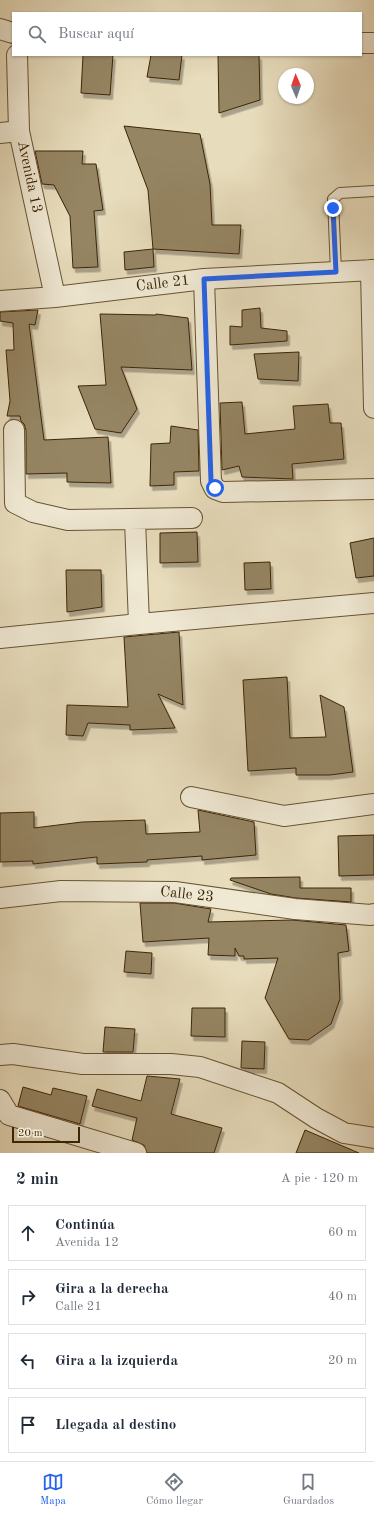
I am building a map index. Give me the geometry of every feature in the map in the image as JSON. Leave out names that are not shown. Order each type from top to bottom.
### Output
[{"type":"street","points":[[0,30],[12,33]]},
{"type":"street","points":[[362,43],[374,43]]},
{"type":"street","name":"Avenida 13","points":[[17,56],[10,132],[54,297]]},
{"type":"street","points":[[373,270],[374,408]]},
{"type":"street","name":"Calle 21","points":[[0,301],[54,297],[204,279],[373,270]]},
{"type":"street","points":[[204,279],[211,481],[215,488],[223,492],[374,489]]},
{"type":"street","points":[[14,430],[7,503],[33,512],[68,520],[192,518]]},
{"type":"street","points":[[135,520],[139,624]]},
{"type":"street","points":[[0,638],[374,603]]},
{"type":"street","points":[[191,797],[284,816],[374,804]]},
{"type":"street","name":"Calle 23","points":[[0,898],[61,891],[175,892],[295,909],[370,915],[374,914]]},
{"type":"street","points":[[0,1055],[13,1054],[83,1064],[170,1064],[200,1067],[278,1093],[316,1118],[344,1133],[374,1138]]},
{"type":"street","points":[[0,1100],[9,1114],[136,1153]]},
{"type":"lane","points":[[336,272],[333,199],[340,193],[374,191]]},
{"type":"building","points":[[83,56],[113,56],[110,95],[81,93]]},
{"type":"building","points":[[151,56],[182,56],[179,80],[147,77]]},
{"type":"building","points":[[218,56],[259,56],[260,100],[219,113]]},
{"type":"building","points":[[124,126],[200,134],[210,184],[212,225],[241,225],[239,254],[153,249],[148,190]]},
{"type":"building","points":[[35,151],[83,151],[82,164],[96,164],[103,210],[94,211],[98,267],[73,268],[70,216],[54,185],[42,184]]},
{"type":"building","points":[[153,249],[154,267],[125,270],[124,252]]},
{"type":"building","points":[[260,308],[261,328],[287,331],[287,341],[230,345],[230,326],[242,327],[242,310]]},
{"type":"building","points":[[38,310],[35,325],[29,324],[44,440],[108,437],[111,483],[67,482],[67,473],[26,474],[26,430],[20,416],[7,416],[10,401],[6,350],[14,350],[13,323],[0,321],[0,312]]},
{"type":"building","points":[[100,314],[156,314],[188,318],[192,370],[121,367],[137,409],[121,433],[95,429],[78,386],[106,385]]},
{"type":"building","points":[[299,352],[298,381],[258,379],[254,354]]},
{"type":"building","points":[[242,402],[245,434],[295,429],[293,406],[328,404],[330,423],[341,423],[344,459],[292,464],[293,479],[242,477],[239,466],[222,470],[220,403]]},
{"type":"building","points":[[171,426],[198,430],[199,471],[174,472],[174,485],[150,486],[151,444],[170,443]]},
{"type":"building","points":[[197,532],[198,562],[160,563],[160,533]]},
{"type":"building","points":[[374,538],[374,576],[356,578],[350,543]]},
{"type":"building","points":[[270,562],[271,589],[245,590],[244,563]]},
{"type":"building","points":[[66,570],[101,570],[102,607],[67,612]]},
{"type":"building","points":[[179,632],[183,705],[158,694],[175,728],[130,730],[130,725],[88,723],[83,736],[66,735],[67,705],[128,707],[124,637]]},
{"type":"building","points":[[287,677],[290,738],[326,737],[320,695],[344,707],[353,772],[330,775],[296,775],[296,768],[248,771],[243,680]]},
{"type":"building","points":[[198,810],[254,822],[256,855],[202,860],[202,856],[147,860],[147,862],[97,864],[97,857],[33,864],[33,861],[0,862],[0,813],[34,812],[34,828],[82,822],[145,820],[146,834],[200,832]]},
{"type":"building","points":[[374,835],[374,875],[339,876],[338,836]]},
{"type":"building","points":[[300,877],[300,888],[351,888],[351,902],[296,898],[271,894],[230,880],[231,878]]},
{"type":"building","points":[[140,903],[174,903],[211,909],[208,922],[292,920],[346,925],[349,951],[338,953],[340,999],[331,1024],[308,1040],[289,1039],[265,998],[278,958],[244,959],[244,956],[239,956],[235,948],[235,956],[208,955],[209,938],[143,942]]},
{"type":"building","points":[[126,951],[152,953],[151,974],[124,972]]},
{"type":"building","points":[[192,1008],[225,1008],[225,1037],[191,1036]]},
{"type":"building","points":[[105,1027],[135,1029],[133,1052],[103,1052]]},
{"type":"building","points":[[242,1041],[265,1042],[264,1069],[241,1068]]},
{"type":"building","points":[[147,1076],[180,1079],[171,1114],[222,1128],[214,1153],[147,1153],[144,1145],[132,1140],[137,1118],[92,1106],[97,1089],[141,1101]]},
{"type":"building","points":[[23,1087],[51,1095],[53,1088],[87,1096],[80,1124],[18,1106]]},
{"type":"building","points":[[305,1130],[359,1153],[296,1153]]},
{"type":"route","points":[[215,488],[211,481],[204,279],[336,272],[333,208]]}]
